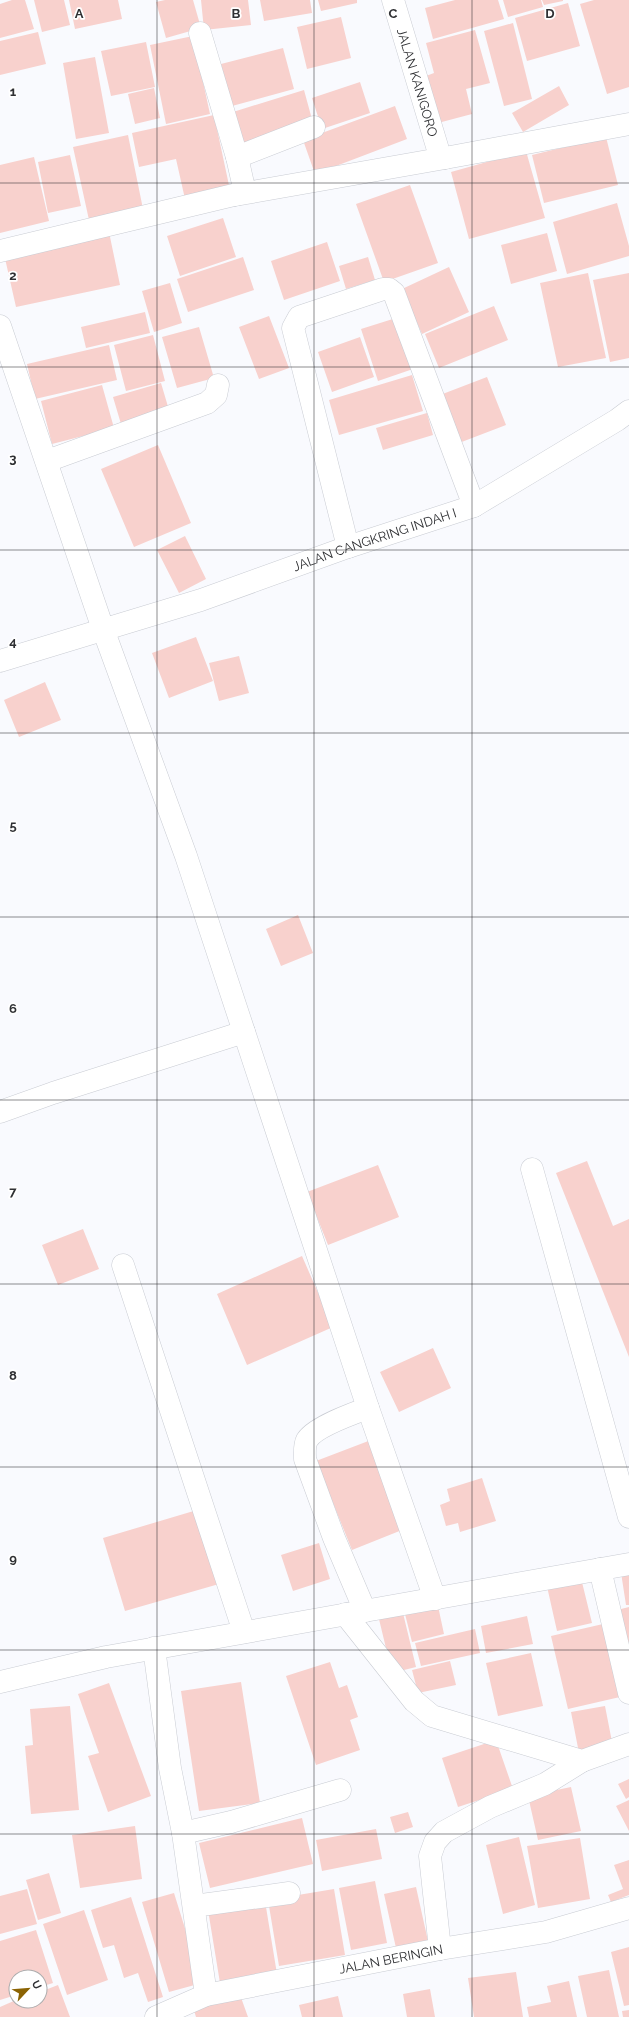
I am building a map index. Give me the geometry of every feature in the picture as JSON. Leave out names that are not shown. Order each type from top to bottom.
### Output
[{"type":"street","name":"JALAN KANIGORO","points":[[393,0],[439,153],[447,158]]},
{"type":"street","points":[[0,251],[242,193],[244,188],[237,157],[200,33]]},
{"type":"street","points":[[235,195],[629,124]]},
{"type":"street","points":[[237,157],[314,127]]},
{"type":"street","points":[[348,547],[293,328],[299,317],[383,289],[389,289],[394,293],[474,506]]},
{"type":"street","points":[[0,326],[103,629],[186,856],[368,1408],[435,1599]]},
{"type":"street","points":[[47,461],[206,403],[216,395],[218,385]]},
{"type":"street","name":"JALAN CANGKRING INDAH I","points":[[0,661],[201,600],[348,547],[474,506],[617,420],[629,411]]},
{"type":"street","points":[[0,1112],[53,1093],[244,1032]]},
{"type":"street","points":[[532,1168],[629,1517]]},
{"type":"street","points":[[123,1265],[244,1632]]},
{"type":"street","points":[[368,1408],[340,1418],[312,1435],[308,1439],[305,1451],[305,1459],[334,1538],[355,1613],[414,1701],[432,1716],[582,1761]]},
{"type":"street","points":[[0,1682],[106,1657],[629,1564]]},
{"type":"street","points":[[600,1569],[629,1693]]},
{"type":"street","points":[[154,1648],[170,1768],[183,1833],[206,1995]]},
{"type":"street","points":[[440,1949],[430,1856],[432,1848],[439,1836],[490,1806],[545,1784],[582,1761],[629,1744]]},
{"type":"street","points":[[183,1833],[231,1822],[340,1790]]},
{"type":"street","points":[[194,1906],[289,1892]]},
{"type":"street","name":"JALAN BERINGIN","points":[[156,2017],[206,1995],[440,1949],[546,1932],[629,1908]]},
{"type":"building","points":[[12,0],[25,0],[34,29],[0,38],[0,4]]},
{"type":"building","points":[[34,0],[64,0],[70,25],[42,32]]},
{"type":"building","points":[[69,0],[118,0],[122,19],[75,29]]},
{"type":"building","points":[[165,0],[193,0],[201,28],[166,38],[156,2]]},
{"type":"building","points":[[201,0],[248,0],[251,25],[204,30]]},
{"type":"building","points":[[260,0],[310,0],[312,13],[264,21]]},
{"type":"building","points":[[318,0],[357,0],[357,3],[321,11]]},
{"type":"building","points":[[455,0],[498,0],[504,19],[433,39],[425,8]]},
{"type":"building","points":[[503,0],[541,0],[543,7],[508,17]]},
{"type":"building","points":[[542,0],[563,0],[563,1],[544,5]]},
{"type":"building","points":[[594,0],[629,0],[629,87],[607,94],[580,4]]},
{"type":"building","points":[[568,3],[580,46],[527,61],[515,18]]},
{"type":"building","points":[[341,17],[351,58],[307,69],[297,27]]},
{"type":"building","points":[[513,23],[532,99],[504,106],[484,31]]},
{"type":"building","points":[[475,30],[490,83],[466,89],[472,114],[438,123],[426,76],[434,73],[426,43]]},
{"type":"building","points":[[38,32],[46,64],[0,75],[0,41]]},
{"type":"building","points":[[193,36],[210,114],[166,124],[150,45]]},
{"type":"building","points":[[146,42],[155,87],[111,96],[101,51]]},
{"type":"building","points":[[283,48],[294,89],[232,106],[221,64]]},
{"type":"building","points":[[95,57],[109,133],[76,139],[63,63]]},
{"type":"building","points":[[360,82],[370,113],[322,129],[312,98]]},
{"type":"building","points":[[559,86],[569,105],[523,132],[512,113]]},
{"type":"building","points":[[154,88],[160,118],[135,124],[128,94]]},
{"type":"building","points":[[304,90],[313,123],[242,146],[233,112]]},
{"type":"building","points":[[395,106],[407,139],[315,174],[303,140]]},
{"type":"building","points":[[214,115],[230,190],[185,199],[176,159],[139,167],[132,133]]},
{"type":"building","points":[[128,135],[143,209],[89,220],[73,147]]},
{"type":"building","points":[[606,137],[618,185],[544,203],[532,155]]},
{"type":"building","points":[[526,151],[545,218],[469,239],[451,172]]},
{"type":"building","points":[[70,155],[81,206],[48,213],[38,162]]},
{"type":"building","points":[[34,157],[49,221],[0,233],[0,165]]},
{"type":"building","points":[[410,185],[438,263],[384,282],[356,204]]},
{"type":"building","points":[[617,203],[629,246],[629,256],[567,274],[553,222]]},
{"type":"building","points":[[223,218],[236,257],[180,276],[167,236]]},
{"type":"building","points":[[109,232],[120,285],[16,307],[4,254]]},
{"type":"building","points":[[547,233],[557,271],[511,284],[501,245]]},
{"type":"building","points":[[327,242],[340,281],[284,300],[271,261]]},
{"type":"building","points":[[243,257],[254,290],[188,312],[177,279]]},
{"type":"building","points":[[368,257],[375,280],[346,289],[339,266]]},
{"type":"building","points":[[449,267],[469,312],[422,334],[402,289]]},
{"type":"building","points":[[588,273],[606,358],[558,367],[540,283]]},
{"type":"building","points":[[629,273],[629,358],[610,362],[593,280]]},
{"type":"building","points":[[170,283],[182,323],[154,332],[142,291]]},
{"type":"building","points":[[494,306],[508,340],[439,368],[425,334]]},
{"type":"building","points":[[145,312],[150,333],[86,348],[81,327]]},
{"type":"building","points":[[269,316],[289,368],[259,379],[239,327]]},
{"type":"building","points":[[396,318],[413,369],[378,381],[361,329]]},
{"type":"building","points":[[199,327],[214,378],[177,388],[162,337]]},
{"type":"building","points":[[153,335],[165,381],[126,391],[114,345]]},
{"type":"building","points":[[360,337],[374,377],[332,392],[318,352]]},
{"type":"building","points":[[109,345],[117,380],[35,399],[27,364]]},
{"type":"building","points":[[412,375],[423,411],[339,435],[329,400]]},
{"type":"building","points":[[487,377],[506,425],[459,443],[440,395]]},
{"type":"building","points":[[161,383],[169,410],[121,424],[113,397]]},
{"type":"building","points":[[102,385],[114,428],[52,444],[41,401]]},
{"type":"building","points":[[427,413],[433,435],[383,450],[376,428]]},
{"type":"building","points":[[158,445],[191,523],[134,547],[101,469]]},
{"type":"building","points":[[185,536],[206,579],[179,593],[157,550]]},
{"type":"building","points":[[196,637],[213,681],[169,698],[152,653]]},
{"type":"building","points":[[239,656],[249,693],[219,701],[209,663]]},
{"type":"building","points":[[45,682],[61,720],[19,737],[4,700]]},
{"type":"building","points":[[298,915],[313,953],[281,966],[266,929]]},
{"type":"building","points":[[587,1161],[613,1226],[629,1219],[629,1357],[556,1173]]},
{"type":"building","points":[[378,1165],[399,1217],[328,1245],[307,1192]]},
{"type":"building","points":[[83,1229],[99,1269],[58,1285],[42,1245]]},
{"type":"building","points":[[302,1256],[333,1327],[247,1365],[217,1294]]},
{"type":"building","points":[[433,1348],[451,1388],[399,1412],[380,1372]]},
{"type":"building","points":[[371,1440],[407,1528],[352,1550],[316,1461]]},
{"type":"building","points":[[482,1478],[496,1521],[460,1532],[458,1523],[446,1526],[440,1505],[450,1501],[447,1489]]},
{"type":"building","points":[[197,1510],[219,1584],[125,1611],[103,1538]]},
{"type":"building","points":[[319,1543],[330,1579],[293,1591],[281,1555]]},
{"type":"building","points":[[629,1564],[629,1605],[626,1605],[620,1566]]},
{"type":"building","points":[[580,1574],[592,1623],[557,1631],[546,1582]]},
{"type":"building","points":[[438,1606],[444,1634],[412,1642],[405,1614]]},
{"type":"building","points":[[629,1607],[629,1665],[617,1610]]},
{"type":"building","points":[[402,1609],[416,1667],[392,1673],[378,1615]]},
{"type":"building","points":[[527,1616],[533,1644],[486,1653],[481,1626]]},
{"type":"building","points":[[603,1624],[620,1697],[568,1709],[551,1636]]},
{"type":"building","points":[[475,1629],[480,1653],[421,1666],[415,1643]]},
{"type":"building","points":[[531,1653],[543,1706],[498,1716],[486,1663]]},
{"type":"building","points":[[450,1661],[456,1685],[418,1693],[412,1670]]},
{"type":"building","points":[[330,1662],[339,1688],[347,1685],[358,1717],[350,1720],[360,1750],[316,1765],[286,1676]]},
{"type":"building","points":[[241,1682],[260,1803],[199,1811],[181,1691]]},
{"type":"building","points":[[109,1683],[151,1796],[108,1812],[88,1756],[99,1753],[78,1694]]},
{"type":"building","points":[[70,1706],[79,1810],[31,1814],[25,1746],[33,1745],[30,1709]]},
{"type":"building","points":[[605,1706],[613,1747],[579,1753],[571,1712]]},
{"type":"building","points":[[496,1740],[513,1789],[458,1807],[442,1758]]},
{"type":"building","points":[[629,1779],[629,1797],[626,1799],[618,1784]]},
{"type":"building","points":[[571,1787],[581,1831],[538,1840],[528,1796]]},
{"type":"building","points":[[629,1800],[629,1831],[616,1806]]},
{"type":"building","points":[[408,1812],[413,1827],[395,1833],[390,1817]]},
{"type":"building","points":[[302,1818],[313,1864],[210,1888],[199,1843]]},
{"type":"building","points":[[135,1826],[142,1879],[80,1888],[72,1835]]},
{"type":"building","points":[[376,1829],[382,1859],[322,1871],[316,1840]]},
{"type":"building","points":[[519,1837],[535,1905],[503,1914],[486,1845]]},
{"type":"building","points":[[580,1838],[590,1899],[538,1908],[527,1846]]},
{"type":"building","points":[[629,1860],[629,1895],[611,1902],[608,1895],[623,1889],[614,1865]]},
{"type":"building","points":[[49,1873],[61,1913],[38,1920],[26,1880]]},
{"type":"building","points":[[375,1881],[387,1943],[351,1950],[339,1888]]},
{"type":"building","points":[[416,1887],[428,1941],[396,1948],[384,1894]]},
{"type":"building","points":[[27,1889],[37,1924],[0,1934],[0,1896]]},
{"type":"building","points":[[334,1889],[345,1955],[279,1966],[268,1900]]},
{"type":"building","points":[[174,1893],[202,1983],[169,1992],[142,1902]]},
{"type":"building","points":[[131,1897],[163,1997],[148,2002],[138,1973],[124,1978],[114,1945],[103,1948],[91,1910]]},
{"type":"building","points":[[265,1901],[277,1974],[220,1983],[208,1910]]},
{"type":"building","points":[[84,1910],[108,1980],[67,1995],[43,1924]]},
{"type":"building","points":[[36,1930],[53,1983],[48,1985],[48,1969],[8,1969],[8,1998],[0,2000],[0,1941]]},
{"type":"building","points":[[629,1947],[629,2005],[624,2006],[611,1952]]},
{"type":"building","points":[[609,1970],[619,2017],[587,2017],[578,1976]]},
{"type":"building","points":[[516,1972],[523,2017],[474,2017],[468,1978]]},
{"type":"building","points":[[569,1981],[577,2017],[529,2017],[527,2007],[551,2002],[547,1986]]},
{"type":"building","points":[[58,1985],[70,2017],[0,2017],[0,2007],[8,2004],[8,2009],[48,2009],[48,1989]]},
{"type":"building","points":[[430,1989],[435,2017],[407,2017],[403,1994]]},
{"type":"building","points":[[239,1992],[248,2017],[196,2017],[193,2007]]},
{"type":"building","points":[[338,1996],[343,2017],[302,2017],[299,2005]]},
{"type":"building","points":[[629,2010],[629,2017],[623,2017],[622,2011]]}]
